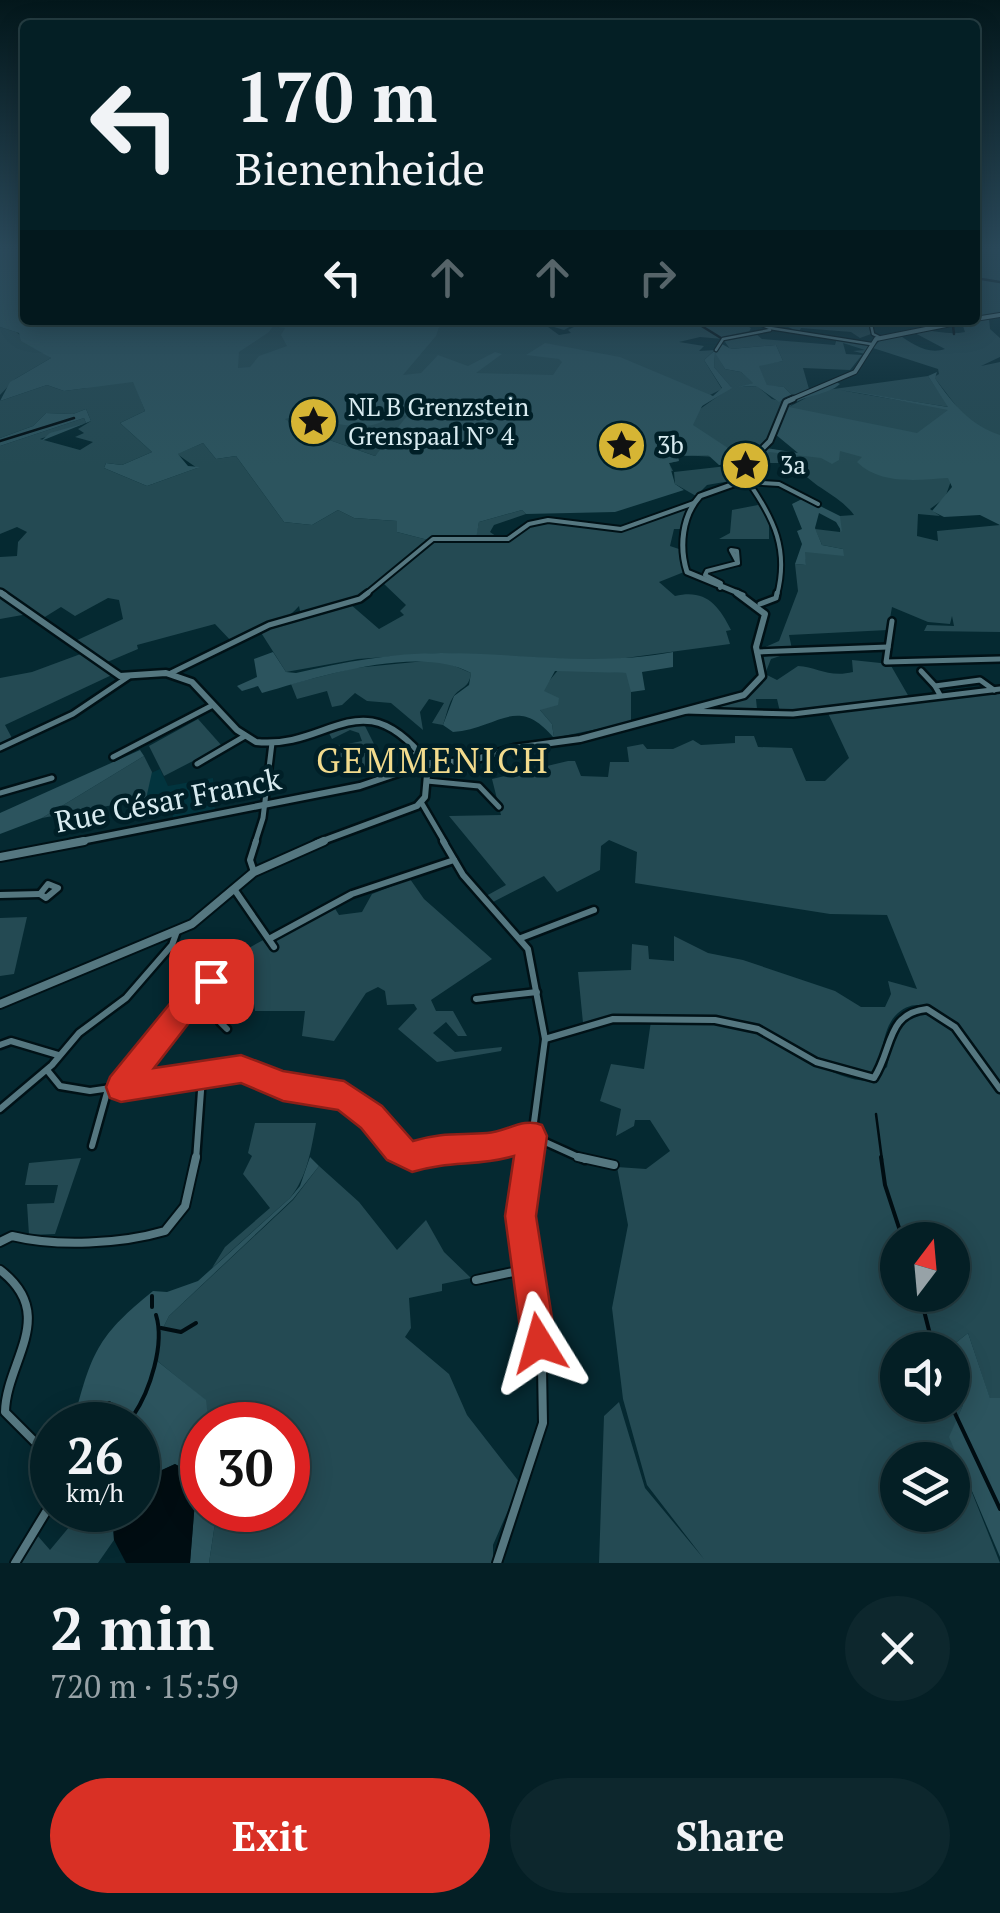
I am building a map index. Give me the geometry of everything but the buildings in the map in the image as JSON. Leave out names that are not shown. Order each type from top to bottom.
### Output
[{"type":"main road","points":[[757,652],[765,614],[760,604],[694,579],[683,564],[684,542],[695,503],[704,493],[746,482],[747,464],[771,439],[786,402],[862,366],[879,337],[945,325]]},
{"type":"main road","points":[[0,592],[124,676],[171,674],[194,684],[245,736],[272,742],[370,718],[396,728],[428,763],[422,802],[287,854],[254,872],[202,918],[0,1004]]},
{"type":"main road","name":"Rue César Franck","points":[[0,857],[360,786],[428,763],[470,761],[580,738],[738,697],[755,687],[762,676],[757,652]]},
{"type":"street","points":[[764,325],[872,344]]},
{"type":"street","points":[[871,325],[873,334],[879,337]]},
{"type":"street","points":[[716,350],[723,339],[772,328]]},
{"type":"street","points":[[746,482],[779,484],[818,504]]},
{"type":"street","points":[[746,482],[776,524],[780,587],[776,598],[760,604]]},
{"type":"street","points":[[171,674],[182,664],[226,649],[269,625],[360,598],[432,539],[508,539],[542,521],[621,528],[695,503]]},
{"type":"street","points":[[720,588],[721,583],[706,573],[738,562]]},
{"type":"street","points":[[892,621],[886,662],[1000,659]]},
{"type":"street","points":[[757,652],[888,647]]},
{"type":"street","points":[[921,671],[940,695]]},
{"type":"street","points":[[0,748],[73,714],[124,676]]},
{"type":"street","points":[[935,686],[980,680],[997,689]]},
{"type":"street","points":[[682,711],[794,714],[997,689]]},
{"type":"street","points":[[113,757],[216,703]]},
{"type":"street","points":[[197,764],[245,736]]},
{"type":"street","points":[[254,872],[250,860],[264,806],[272,742]]},
{"type":"street","points":[[402,771],[403,764],[418,751]]},
{"type":"street","points":[[0,793],[52,778]]},
{"type":"street","points":[[427,781],[484,788],[496,796],[499,807]]},
{"type":"street","points":[[422,802],[472,887],[521,938],[533,961],[545,1039],[520,1216],[542,1368],[543,1423],[497,1563]]},
{"type":"street","points":[[234,890],[272,943],[352,894],[454,860]]},
{"type":"street","points":[[0,895],[40,894]]},
{"type":"street","points":[[521,938],[594,910]]},
{"type":"street","points":[[0,1109],[47,1070],[79,1033],[126,998],[172,945],[177,931]]},
{"type":"street","points":[[121,1087],[204,983],[214,983],[220,1022],[226,1030]]},
{"type":"street","points":[[476,999],[537,992]]},
{"type":"street","points":[[545,1039],[613,1018],[715,1020],[758,1029],[816,1062],[874,1078],[885,1060],[894,1023],[916,1010],[935,1012],[953,1022],[1000,1089]]},
{"type":"street","points":[[0,1044],[11,1041],[58,1055]]},
{"type":"street","points":[[47,1070],[60,1086],[74,1091],[241,1069],[283,1086],[337,1093],[372,1117],[398,1150],[412,1157],[448,1146],[488,1148],[532,1136],[582,1159],[614,1165]]},
{"type":"street","points":[[0,1242],[12,1236],[32,1241],[154,1233],[177,1224],[188,1204],[202,1077]]},
{"type":"street","points":[[92,1146],[108,1089]]},
{"type":"street","points":[[476,1280],[528,1269]]},
{"type":"street","points":[[0,1270],[9,1276],[31,1322],[28,1342],[5,1394],[5,1412],[30,1437]]},
{"type":"street","points":[[15,1563],[34,1532]]},
{"type":"shaded area","points":[[0,322],[438,325],[437,332],[440,325],[545,325],[559,335],[571,333],[568,330],[578,325],[745,325],[751,328],[749,332],[769,329],[756,334],[762,339],[835,345],[837,338],[869,345],[865,354],[853,351],[865,350],[843,343],[846,354],[862,355],[850,370],[803,368],[809,389],[793,396],[784,387],[767,386],[758,365],[783,361],[776,345],[730,349],[723,339],[700,337],[679,342],[704,346],[699,351],[715,350],[704,360],[722,389],[710,395],[700,409],[731,387],[714,367],[715,352],[725,369],[741,372],[754,383],[740,387],[757,386],[772,399],[784,402],[767,441],[743,465],[742,479],[707,485],[696,496],[675,484],[674,472],[727,466],[719,457],[677,455],[678,461],[669,463],[673,471],[664,472],[641,455],[591,432],[518,434],[431,445],[411,434],[397,432],[375,456],[301,430],[284,419],[288,415],[134,382],[145,411],[120,423],[152,452],[122,465],[106,463],[104,468],[147,486],[197,468],[177,454],[203,443],[216,459],[236,456],[284,522],[312,525],[338,510],[354,518],[397,521],[397,532],[428,540],[475,540],[479,522],[522,510],[526,514],[494,525],[490,532],[503,541],[537,522],[622,529],[690,505],[683,529],[674,529],[670,546],[679,549],[684,572],[659,582],[675,596],[695,595],[709,601],[731,630],[726,631],[730,644],[603,661],[439,653],[358,659],[286,672],[260,631],[350,604],[379,629],[404,615],[400,611],[406,605],[384,584],[391,575],[347,603],[301,616],[299,606],[285,618],[233,643],[215,624],[137,645],[138,649],[105,663],[114,674],[5,725],[13,740],[0,746],[0,678],[32,672],[86,652],[73,642],[123,619],[119,600],[108,598],[75,616],[61,607],[40,620],[28,614],[0,619],[0,557],[17,556],[18,542],[27,532],[17,527],[0,534],[0,446],[84,418],[86,423],[40,439],[80,450],[93,442],[75,437],[84,433],[78,429],[91,421],[86,409],[73,414],[46,413],[33,426],[0,438],[0,401],[47,385],[64,391],[86,388],[23,327],[0,326]]},
{"type":"shaded area","points":[[0,322],[274,325],[239,352],[238,368],[250,367],[259,356],[287,346],[281,335],[285,328],[278,327],[281,325],[440,325],[436,336],[403,375],[421,373],[438,355],[468,366],[495,352],[502,354],[476,373],[553,375],[562,362],[559,359],[526,355],[545,343],[620,357],[713,396],[722,388],[704,360],[722,344],[731,349],[776,345],[783,361],[759,366],[767,385],[784,387],[793,396],[779,402],[756,386],[738,387],[753,383],[741,372],[725,369],[715,353],[714,367],[732,388],[702,406],[693,425],[728,448],[752,455],[744,465],[719,465],[708,455],[678,456],[679,461],[669,463],[675,484],[684,490],[615,512],[526,514],[522,510],[479,522],[476,539],[428,540],[397,532],[397,521],[354,518],[338,510],[312,525],[284,522],[236,456],[216,459],[203,443],[178,454],[188,466],[200,467],[147,486],[104,468],[106,463],[122,465],[152,452],[120,423],[145,411],[133,382],[64,391],[47,385],[0,401],[10,382],[51,358],[21,341],[19,333],[0,327]],"holes":[[[312,412],[334,423],[360,426],[407,416],[375,456],[301,430],[285,419]]]},
{"type":"shaded area","points":[[989,322],[990,329],[1000,338],[1000,357],[981,366],[1000,362],[1000,480],[951,481],[945,498],[930,509],[940,516],[918,514],[917,536],[938,541],[937,531],[1000,525],[1000,632],[924,631],[927,625],[954,626],[952,616],[950,624],[928,622],[892,607],[888,630],[789,635],[792,649],[761,649],[779,641],[798,591],[795,564],[806,565],[804,552],[843,549],[822,545],[815,529],[840,532],[840,516],[854,515],[796,463],[749,463],[765,448],[799,454],[800,450],[780,437],[789,407],[819,391],[928,376],[949,407],[840,390],[960,411],[934,377],[939,374],[938,369],[873,348],[882,338],[898,334],[926,350],[945,349],[913,332],[965,332],[963,325]]},
{"type":"shaded area","points":[[547,325],[573,325],[564,330]]},
{"type":"shaded area","points":[[868,325],[871,334],[860,338],[851,332],[801,328],[799,332],[788,327]]},
{"type":"shaded area","points":[[0,327],[16,332],[51,358],[15,379],[0,395]]},
{"type":"shaded area","points":[[937,372],[935,378],[963,412],[1000,435],[1000,525],[980,515],[944,517],[932,511],[952,487],[948,478],[888,478],[857,462],[862,457],[840,451],[839,460],[832,464],[821,458],[769,452],[758,465],[749,464],[766,448],[798,453],[775,434],[788,403],[836,382],[840,384],[835,388],[789,407],[917,433],[948,410],[839,389],[948,407],[928,376]]},
{"type":"shaded area","points":[[86,409],[91,421],[86,423],[84,418],[0,446],[0,438],[33,426],[46,413],[73,414]]},
{"type":"shaded area","points":[[86,423],[41,441],[50,433]]},
{"type":"shaded area","points":[[753,489],[774,524],[769,524],[769,539],[719,539],[730,533],[732,510],[758,505]]},
{"type":"shaded area","points":[[804,498],[840,516],[842,532],[836,522],[819,513],[815,528],[822,545],[843,549],[844,556],[805,552],[806,565],[795,564],[802,544],[797,531],[802,529],[792,504]]},
{"type":"shaded area","points":[[273,652],[286,672],[296,673],[368,659],[441,653],[586,659],[673,652],[673,667],[642,672],[645,690],[631,692],[626,673],[555,671],[544,691],[559,698],[558,705],[540,710],[552,724],[554,738],[541,725],[518,716],[453,732],[443,725],[454,696],[469,685],[471,673],[449,665],[397,662],[339,672],[262,693],[258,686],[242,691],[237,686],[257,677],[254,659]]},
{"type":"shaded area","points":[[789,653],[771,659],[765,674],[777,680],[798,666],[845,674],[853,672],[852,660],[890,664],[909,697],[785,712],[780,712],[777,699],[756,699],[757,709],[699,709],[751,694],[764,678],[762,657]]},
{"type":"shaded area","points":[[443,661],[471,673],[452,699],[443,725],[432,723],[444,703],[429,699],[420,712],[423,730],[391,703],[367,701],[355,693],[342,705],[332,707],[327,691],[297,699],[291,684],[354,668]]},
{"type":"shaded area","points":[[559,669],[627,673],[631,678],[631,722],[554,738],[552,724],[540,710],[544,687]]},
{"type":"shaded area","points":[[1000,690],[1000,1086],[956,1026],[926,1006],[910,1006],[895,1016],[873,1075],[816,1061],[781,1038],[739,1022],[613,1017],[583,1023],[578,972],[631,970],[632,944],[648,946],[649,959],[674,961],[674,936],[708,953],[743,960],[835,991],[861,1007],[885,1007],[891,994],[888,981],[917,989],[887,915],[830,914],[635,883],[637,852],[609,840],[601,846],[600,870],[557,892],[544,876],[493,902],[486,896],[506,885],[449,816],[501,815],[492,779],[568,761],[575,761],[581,776],[608,777],[610,762],[629,762],[627,747],[643,744],[647,749],[673,749],[693,740],[701,745],[735,743],[735,736],[754,736],[758,747],[792,748],[806,781],[825,781],[849,758],[827,711]]},
{"type":"shaded area","points":[[198,719],[222,746],[164,776],[149,746]]},
{"type":"shaded area","points":[[363,722],[375,746],[370,752],[375,763],[347,773],[337,746],[362,741],[359,733],[350,730],[332,739],[327,729]]},
{"type":"shaded area","points":[[140,750],[144,756],[42,818],[0,834],[0,813]]},
{"type":"shaded area","points":[[144,756],[152,772],[146,799],[42,818]]},
{"type":"shaded area","points":[[160,769],[168,786],[213,778],[215,812],[173,819],[172,794],[146,799],[149,774]]},
{"type":"shaded area","points":[[410,879],[424,899],[492,959],[431,1000],[436,1011],[453,1011],[467,1036],[458,1036],[446,1022],[433,1033],[455,1052],[502,1047],[501,1051],[437,1062],[398,1029],[417,1009],[414,1004],[387,1005],[385,991],[378,987],[366,993],[334,1041],[302,1036],[305,1011],[255,1011],[247,949],[265,939],[273,949],[278,937],[334,907],[339,915],[362,912],[372,894]]},
{"type":"shaded area","points":[[27,917],[14,974],[0,976],[0,918]]},
{"type":"shaded area","points":[[917,1012],[946,1019],[1000,1092],[1000,1398],[990,1399],[970,1332],[880,1332],[880,1422],[956,1422],[952,1442],[880,1442],[880,1532],[970,1532],[970,1487],[1000,1563],[599,1563],[604,1416],[619,1402],[645,1488],[704,1559],[647,1485],[623,1399],[612,1308],[628,1225],[617,1167],[646,1169],[670,1151],[650,1120],[635,1120],[634,1126],[616,1136],[621,1109],[600,1101],[611,1064],[644,1069],[651,1021],[745,1027],[772,1037],[826,1069],[854,1079],[870,1081],[887,1067],[895,1025]]},
{"type":"shaded area","points":[[255,1123],[316,1123],[308,1163],[290,1198],[212,1268],[225,1247],[270,1208],[243,1174],[252,1156],[248,1153]]},
{"type":"shaded area","points":[[310,1157],[319,1166],[293,1199],[169,1316],[159,1336],[156,1360],[206,1402],[180,1402],[180,1467],[175,1464],[160,1471],[160,1402],[79,1402],[93,1359],[121,1319],[153,1291],[167,1292],[198,1281],[300,1186]]},
{"type":"shaded area","points":[[81,1158],[55,1234],[29,1235],[27,1204],[54,1203],[58,1185],[25,1185],[29,1163]]},
{"type":"shaded area","points":[[319,1166],[359,1202],[397,1250],[426,1220],[444,1252],[471,1278],[442,1284],[442,1291],[409,1298],[411,1328],[405,1337],[449,1374],[467,1415],[520,1483],[493,1545],[493,1563],[209,1563],[214,1532],[310,1532],[310,1402],[205,1402],[155,1359],[159,1336],[169,1316],[293,1200]]},
{"type":"shaded area","points":[[970,1339],[990,1398],[1000,1398],[1000,1557],[970,1486],[970,1442],[951,1442],[949,1437],[956,1422],[970,1422]]},
{"type":"shaded area","points":[[175,1464],[180,1467],[180,1532],[192,1532],[190,1563],[126,1563],[113,1532],[160,1532],[160,1471]]},
{"type":"shaded area","points":[[65,1532],[113,1532],[114,1540],[98,1563],[20,1563],[37,1535],[50,1550]]},
{"type":"shaded area","points":[[192,1532],[214,1532],[209,1563],[190,1563]]},
{"type":"waterway","points":[[700,325],[721,338]]},
{"type":"waterway","points":[[953,326],[954,334]]},
{"type":"waterway","points":[[0,441],[74,418]]},
{"type":"waterway","points":[[876,1114],[882,1160]]},
{"type":"waterway","points":[[881,1157],[897,1222]]},
{"type":"waterway","points":[[152,1296],[152,1307]]},
{"type":"waterway","points":[[924,1312],[929,1332]]},
{"type":"waterway","points":[[141,1402],[159,1340],[156,1315]]},
{"type":"waterway","points":[[161,1328],[181,1332],[196,1323]]},
{"type":"waterway","points":[[959,1422],[1000,1509]]},
{"type":"place","name":"NL B Grenzstein Grenspaal N° 4","points":[[313,421]]},
{"type":"place","name":"3b","points":[[622,445]]},
{"type":"place","name":"3a","points":[[745,465]]},
{"type":"district","name":"GEMMENICH","points":[[433,761]]},
{"type":"route","points":[[211,981],[204,983],[121,1087],[241,1069],[283,1086],[344,1096],[372,1117],[398,1150],[412,1157],[448,1146],[488,1148],[532,1136],[520,1216],[539,1343]]}]
